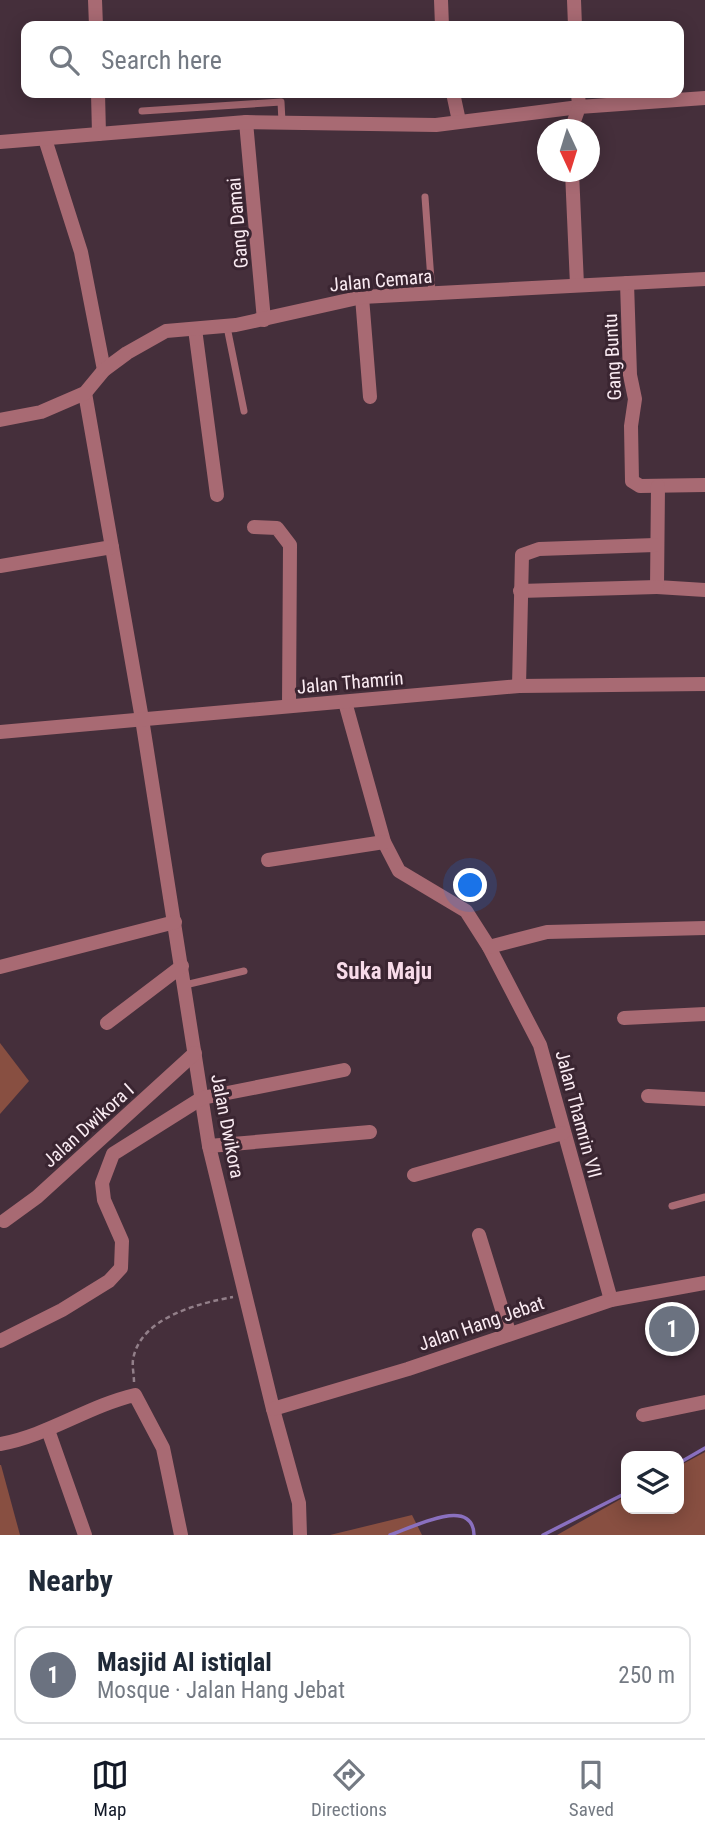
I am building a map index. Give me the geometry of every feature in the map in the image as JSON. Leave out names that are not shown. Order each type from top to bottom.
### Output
[{"type":"street","points":[[95,0],[96,21]]},
{"type":"street","points":[[441,0],[442,21]]},
{"type":"street","points":[[574,0],[575,21]]},
{"type":"street","points":[[98,98],[99,134]]},
{"type":"street","points":[[454,98],[459,121]]},
{"type":"street","points":[[0,142],[246,122],[436,125],[579,100],[705,99]]},
{"type":"street","points":[[574,119],[579,100]]},
{"type":"street","name":"Gang Damai","points":[[246,122],[264,320]]},
{"type":"street","points":[[45,139],[81,252],[104,370]]},
{"type":"street","points":[[572,182],[577,285]]},
{"type":"street","name":"Jalan Cemara","points":[[0,420],[41,412],[85,393],[104,370],[147,340],[166,331],[227,327],[362,297],[705,279]]},
{"type":"street","name":"Gang Buntu","points":[[626,283],[630,375],[635,399],[631,426],[632,481],[640,486],[705,485]]},
{"type":"street","points":[[362,297],[370,397]]},
{"type":"street","points":[[195,330],[216,495]]},
{"type":"street","points":[[85,393],[142,719]]},
{"type":"street","points":[[657,587],[655,545],[658,486]]},
{"type":"street","points":[[254,527],[277,528],[290,545],[289,706]]},
{"type":"street","points":[[519,687],[522,555],[529,550],[655,545]]},
{"type":"street","points":[[0,566],[112,547]]},
{"type":"street","points":[[520,591],[657,587],[705,590]]},
{"type":"street","name":"Jalan Thamrin","points":[[0,732],[519,687],[705,684]]},
{"type":"street","name":"Jalan Thamrin VII","points":[[345,702],[384,842],[399,871],[466,911],[489,947],[540,1045],[611,1300]]},
{"type":"street","name":"Jalan Dwikora","points":[[142,719],[209,1146],[273,1409],[299,1503],[300,1535]]},
{"type":"street","points":[[268,860],[384,842]]},
{"type":"street","points":[[0,968],[175,922]]},
{"type":"street","points":[[489,947],[547,932],[705,928]]},
{"type":"street","points":[[107,1023],[182,966]]},
{"type":"street","points":[[624,1017],[705,1014]]},
{"type":"street","name":"Jalan Dwikora I","points":[[4,1221],[37,1197],[195,1053]]},
{"type":"street","points":[[0,1341],[62,1310],[109,1281],[121,1268],[122,1241],[104,1200],[102,1183],[107,1165],[126,1144],[202,1098],[344,1070]]},
{"type":"street","points":[[648,1096],[705,1099]]},
{"type":"street","points":[[209,1146],[370,1132]]},
{"type":"street","points":[[414,1175],[563,1133]]},
{"type":"street","points":[[479,1235],[509,1332]]},
{"type":"street","name":"Jalan Hang Jebat","points":[[273,1409],[408,1368],[611,1300],[705,1283]]},
{"type":"street","points":[[0,1444],[48,1430],[135,1395],[163,1448],[181,1535]]},
{"type":"street","points":[[643,1415],[705,1402]]},
{"type":"street","points":[[48,1430],[85,1535]]},
{"type":"lane","points":[[142,111],[281,102],[282,122]]},
{"type":"lane","points":[[177,109],[178,128]]},
{"type":"lane","points":[[425,197],[432,295]]},
{"type":"lane","points":[[227,327],[244,411]]},
{"type":"lane","points":[[185,985],[244,971]]},
{"type":"lane","points":[[672,1206],[705,1197]]},
{"type":"path","points":[[135,1395],[133,1359],[142,1337],[169,1318],[200,1303],[247,1295]]},
{"type":"shaded area","points":[[0,1043],[29,1081],[0,1114]]},
{"type":"shaded area","points":[[705,1452],[705,1535],[557,1535],[621,1499],[621,1514],[684,1514],[684,1463]]},
{"type":"shaded area","points":[[1,1465],[20,1535],[0,1535]]},
{"type":"shaded area","points":[[412,1515],[422,1535],[330,1535]]},
{"type":"waterway","points":[[684,1460],[705,1448]]},
{"type":"waterway","points":[[543,1535],[621,1496]]},
{"type":"waterway","points":[[390,1535],[426,1521],[453,1516],[464,1517],[471,1523],[474,1535]]},
{"type":"place","name":"Masjid Al istiqlal","points":[[672,1329]]},
{"type":"district","name":"Suka Maju","points":[[384,971]]}]
